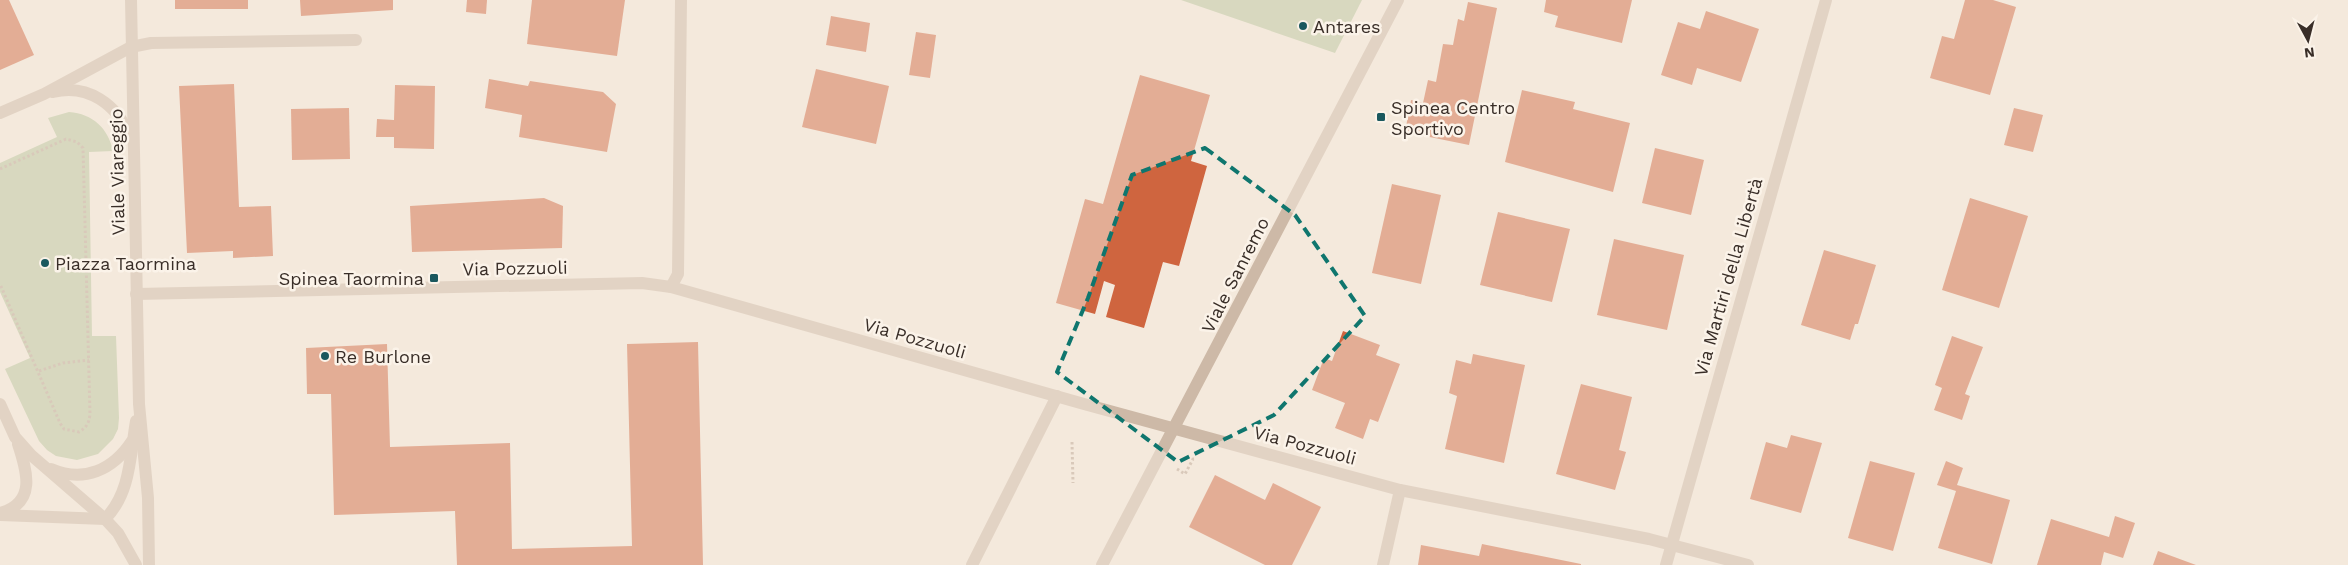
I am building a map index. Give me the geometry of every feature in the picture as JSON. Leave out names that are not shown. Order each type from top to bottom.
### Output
[{"type":"street","name":"Viale Viareggio","points":[[131,0],[139,404],[148,498],[149,565]]},
{"type":"street","points":[[671,287],[678,274],[681,0]]},
{"type":"street","name":"Viale Sanremo","points":[[1102,565],[1175,429],[1398,0]]},
{"type":"street","name":"Via Martiri della Libertà","points":[[1666,565],[1670,544],[1826,0]]},
{"type":"street","points":[[0,114],[44,94],[131,47],[151,43],[356,40]]},
{"type":"street","points":[[44,94],[61,90],[80,91],[97,97],[112,106],[124,120],[131,137],[134,155]]},
{"type":"street","name":"Via Pozzuoli","points":[[136,294],[642,283],[671,287],[1175,429],[1400,490],[1670,544],[1748,565]]},
{"type":"street","points":[[972,565],[1057,396]]},
{"type":"street","points":[[0,404],[15,437],[26,472],[26,490],[21,500],[0,514]]},
{"type":"street","name":"Viale Viareggio","points":[[105,519],[112,512],[124,489],[139,404]]},
{"type":"street","points":[[15,437],[31,455],[105,519],[118,534],[136,565]]},
{"type":"street","points":[[46,467],[74,476],[102,470],[114,463],[132,441]]},
{"type":"street","points":[[1384,565],[1400,490]]},
{"type":"street","points":[[0,514],[105,519]]},
{"type":"path","points":[[0,169],[66,139],[77,142],[83,148],[90,422],[79,432],[64,429],[60,423],[39,370],[0,284]]},
{"type":"path","points":[[39,370],[63,362],[89,360]]},
{"type":"path","points":[[1072,442],[1073,483]]},
{"type":"highlighted area","points":[[1205,148],[1295,215],[1365,316],[1274,415],[1178,462],[1057,372],[1088,298],[1132,175]]},
{"type":"green space","name":"Antares","points":[[1181,0],[1362,0],[1335,53]]},
{"type":"green space","name":"Piazza Taormina","points":[[69,112],[78,113],[98,124],[107,135],[113,151],[89,152],[92,336],[116,336],[118,429],[113,439],[98,454],[77,460],[56,456],[39,441],[5,369],[30,358],[0,292],[0,163],[57,137],[48,118]]},
{"type":"building","points":[[0,0],[9,0],[34,55],[0,70]]},
{"type":"building","points":[[175,0],[248,0],[248,9],[175,9]]},
{"type":"building","points":[[300,0],[393,0],[393,10],[301,16]]},
{"type":"building","points":[[467,0],[487,0],[486,14],[466,12]]},
{"type":"building","points":[[532,0],[625,0],[617,56],[527,44]]},
{"type":"building","points":[[1546,0],[1632,0],[1622,43],[1555,27],[1558,16],[1544,12]]},
{"type":"building","points":[[1965,0],[1993,0],[2016,7],[1990,95],[1930,78],[1942,36],[1954,39]]},
{"type":"building","points":[[1468,2],[1497,8],[1469,145],[1405,132],[1411,100],[1423,103],[1428,80],[1436,82],[1443,44],[1453,45],[1458,19],[1464,21]]},
{"type":"building","points":[[1706,11],[1759,29],[1741,82],[1697,68],[1692,85],[1661,75],[1678,22],[1700,29]]},
{"type":"building","points":[[831,16],[870,23],[866,52],[826,45]]},
{"type":"building","points":[[916,32],[936,35],[930,78],[909,75]]},
{"type":"building","points":[[816,69],[889,86],[876,144],[802,127]]},
{"type":"building","points":[[1140,75],[1210,95],[1191,161],[1207,166],[1179,266],[1163,262],[1144,328],[1106,317],[1115,285],[1104,281],[1095,314],[1056,303],[1085,199],[1103,204]]},
{"type":"building","points":[[489,79],[528,86],[530,81],[603,92],[616,104],[607,152],[519,137],[522,115],[485,108]]},
{"type":"building","points":[[234,84],[239,207],[271,206],[273,256],[233,258],[233,251],[187,253],[179,86]]},
{"type":"building","points":[[395,85],[435,86],[434,149],[394,148],[394,137],[376,137],[377,119],[394,120]]},
{"type":"building","points":[[1522,90],[1575,102],[1573,109],[1630,123],[1613,192],[1505,162]]},
{"type":"building","points":[[349,108],[350,159],[292,160],[291,109]]},
{"type":"building","points":[[2014,108],[2043,115],[2033,152],[2004,145]]},
{"type":"building","points":[[1655,148],[1704,160],[1691,215],[1642,203]]},
{"type":"building","points":[[1392,184],[1441,195],[1421,284],[1372,273]]},
{"type":"building","points":[[544,198],[563,206],[562,248],[412,252],[410,206]]},
{"type":"building","points":[[1970,198],[2028,216],[1999,308],[1942,290]]},
{"type":"building","points":[[1498,212],[1570,229],[1552,302],[1480,285]]},
{"type":"building","points":[[1614,239],[1684,255],[1667,330],[1597,315]]},
{"type":"building","points":[[1824,250],[1876,265],[1858,324],[1855,324],[1850,340],[1801,325]]},
{"type":"building","points":[[1343,331],[1380,345],[1376,355],[1400,364],[1378,422],[1370,419],[1363,439],[1335,428],[1345,403],[1312,390],[1324,358],[1332,361]]},
{"type":"building","points":[[1952,336],[1983,347],[1965,394],[1970,396],[1962,420],[1934,410],[1942,388],[1935,385]]},
{"type":"building","points":[[698,342],[703,565],[457,565],[455,511],[334,515],[331,394],[307,394],[306,348],[387,344],[390,447],[510,443],[512,549],[632,546],[627,344]]},
{"type":"building","points":[[1473,354],[1525,365],[1504,463],[1445,449],[1457,396],[1449,393],[1456,360],[1471,364]]},
{"type":"building","points":[[1581,384],[1632,397],[1619,450],[1626,452],[1615,490],[1556,474]]},
{"type":"building","points":[[1791,435],[1822,443],[1801,513],[1750,499],[1766,442],[1787,448]]},
{"type":"building","points":[[1870,461],[1915,473],[1893,551],[1848,538]]},
{"type":"building","points":[[1946,461],[1963,468],[1957,485],[2010,500],[1992,564],[1938,548],[1956,491],[1937,485]]},
{"type":"building","points":[[1215,475],[1265,500],[1273,483],[1321,507],[1292,565],[1265,565],[1189,527]]},
{"type":"building","points":[[2115,516],[2135,523],[2123,558],[2104,552],[2101,565],[2037,565],[2051,519],[2109,537]]},
{"type":"building","points":[[1482,544],[1581,565],[1418,565],[1421,545],[1479,556]]},
{"type":"building","points":[[2158,551],[2196,565],[2153,565]]},
{"type":"place","name":"Antares","points":[[1303,26]]},
{"type":"place","name":"Spinea Centro Sportivo","points":[[1381,117]]},
{"type":"place","name":"Piazza Taormina","points":[[45,263]]},
{"type":"place","name":"Spinea Taormina","points":[[434,278]]},
{"type":"place","name":"Re Burlone","points":[[325,356]]}]
